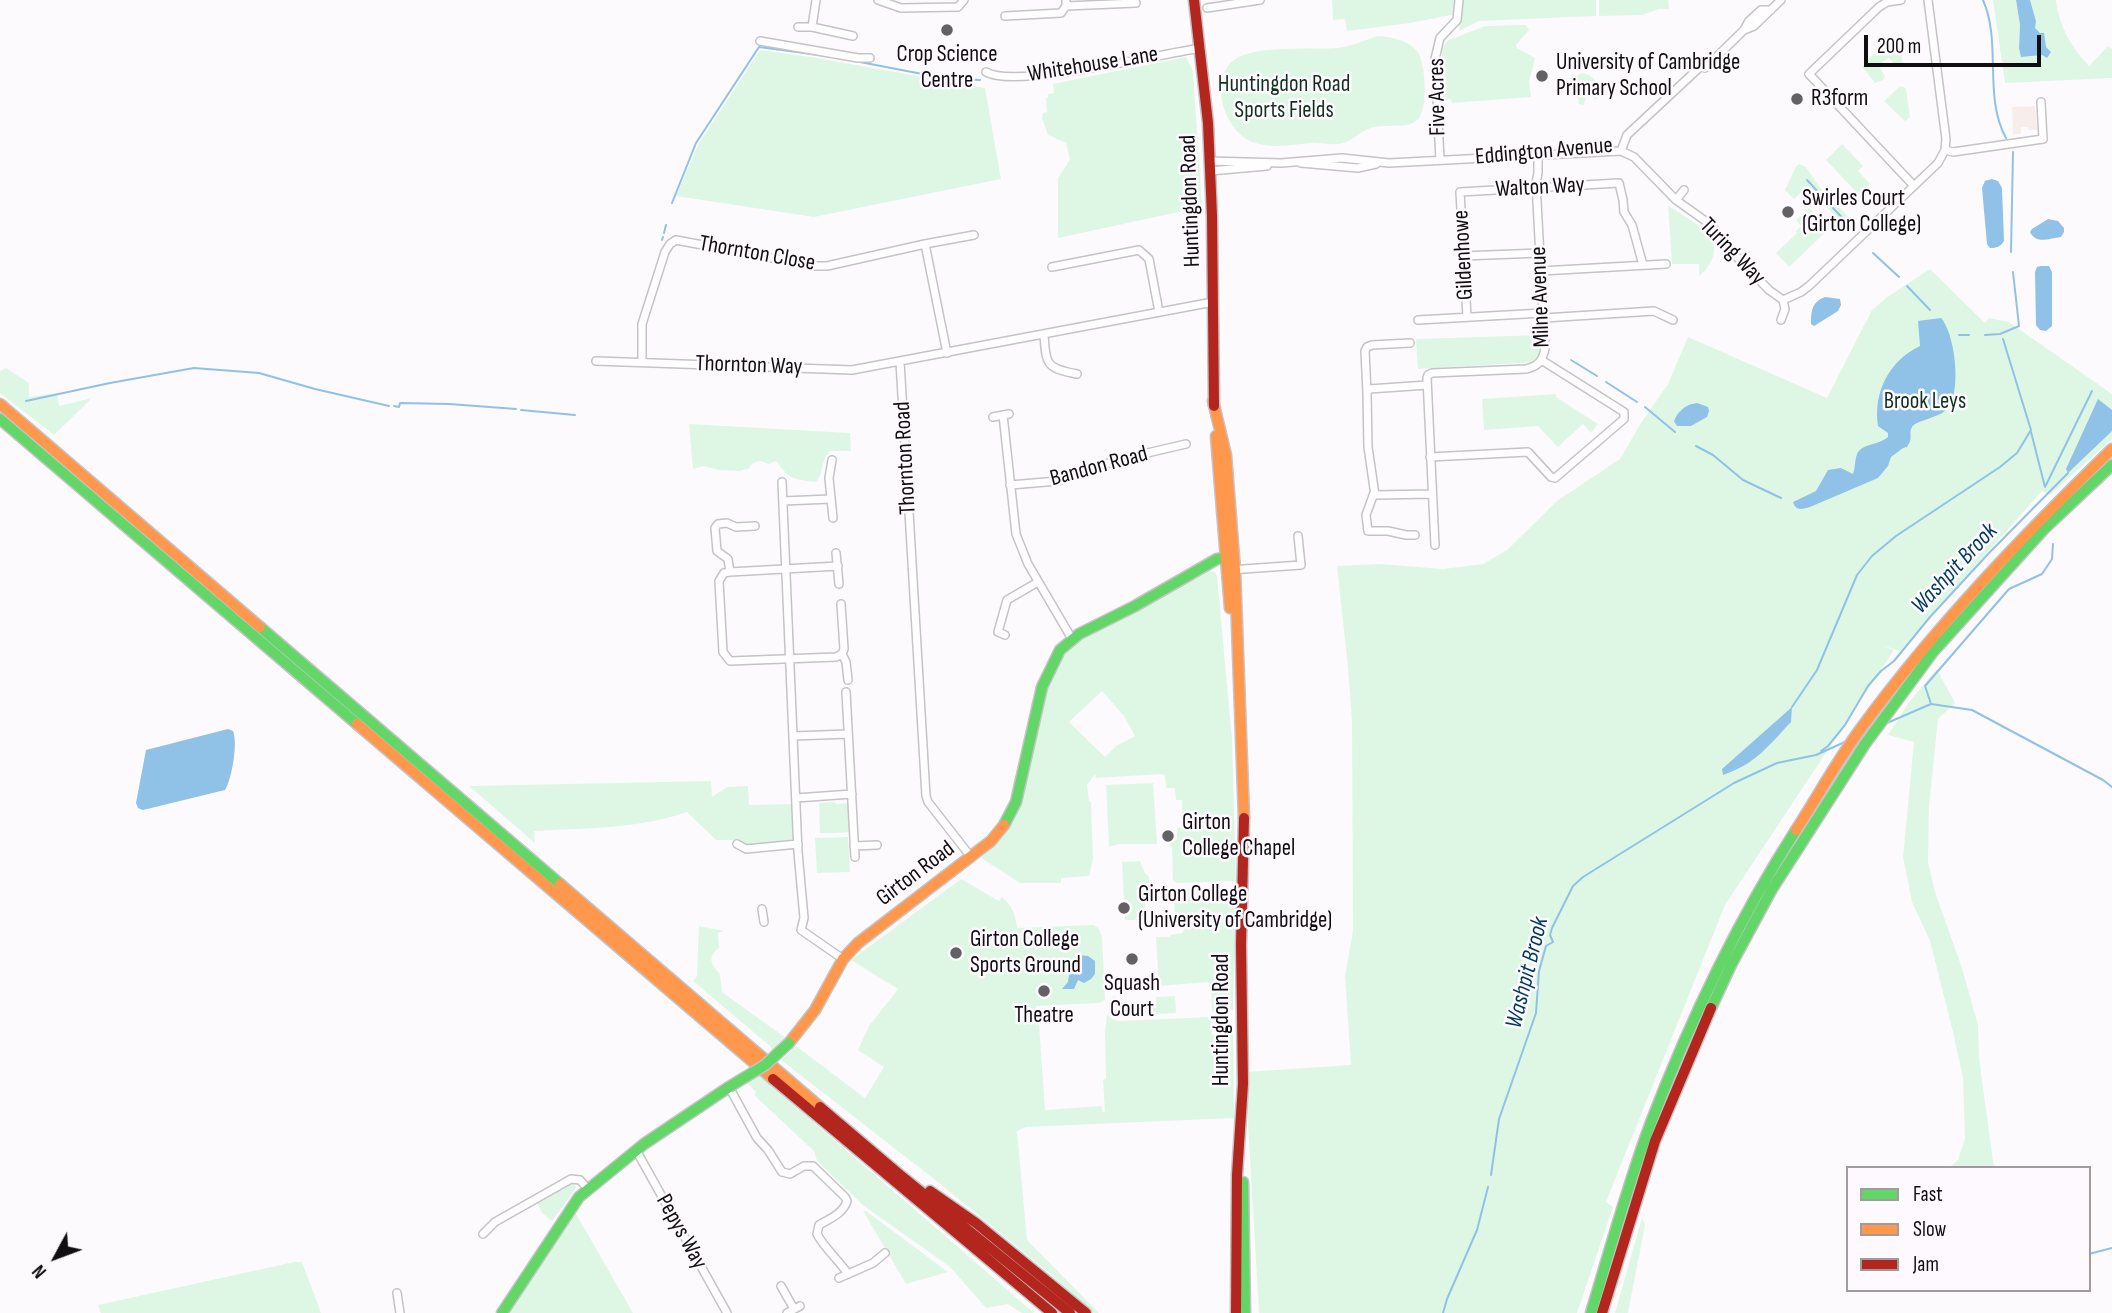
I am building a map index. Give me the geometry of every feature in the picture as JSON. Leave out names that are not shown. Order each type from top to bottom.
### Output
[{"type":"main road","name":"Huntingdon Road","points":[[1194,0],[1208,122],[1213,401],[1226,455],[1243,762],[1243,1084],[1238,1170],[1242,1176],[1236,1313]]},
{"type":"main road","points":[[0,404],[899,1174],[1070,1313]]},
{"type":"main road","points":[[0,419],[1052,1313]]},
{"type":"main road","points":[[1591,1313],[1645,1139],[1686,1036],[1732,940],[1788,842],[1861,728],[1927,643],[2054,505],[2112,449]]},
{"type":"main road","points":[[1602,1313],[1655,1141],[1698,1038],[1731,965],[1801,842],[1864,744],[1933,652],[2045,528],[2112,465]]},
{"type":"main road","name":"Girton Road","points":[[502,1313],[579,1197],[636,1150],[765,1065],[789,1043],[814,1010],[843,959],[858,943],[971,857],[1003,828],[1016,802],[1042,687],[1060,650],[1072,639],[1217,559],[1230,557]]},
{"type":"main road","points":[[899,1174],[941,1197],[976,1223],[1086,1313]]},
{"type":"main road","name":"Huntingdon Road","points":[[1240,1225],[1244,1313]]},
{"type":"main road","points":[[1584,1313],[1591,1290],[1604,1268]]},
{"type":"main road","points":[[1608,1313],[1612,1280]]},
{"type":"main road","points":[[1021,1289],[1042,1313]]},
{"type":"street","points":[[812,27],[816,0]]},
{"type":"street","points":[[878,0],[901,8],[958,7],[964,0]]},
{"type":"street","points":[[1207,8],[1260,0]]},
{"type":"street","name":"Five Acres","points":[[1440,160],[1436,49],[1440,38],[1457,20],[1459,0]]},
{"type":"street","name":"Eddington Avenue","points":[[1210,166],[1298,162],[1358,168],[1380,163],[1621,151],[1627,135],[1699,68],[1707,65],[1744,30],[1754,26],[1782,0]]},
{"type":"street","points":[[1901,0],[1887,2],[1879,7],[1809,74],[1914,186]]},
{"type":"street","points":[[1928,0],[1946,139],[1945,150],[1962,151],[2043,139],[2041,102]]},
{"type":"street","points":[[1005,16],[1061,13],[1066,3],[1136,3]]},
{"type":"street","points":[[798,27],[812,27],[853,36]]},
{"type":"street","points":[[760,41],[870,58]]},
{"type":"street","name":"Whitehouse Lane","points":[[986,72],[992,76],[1029,76],[1201,48]]},
{"type":"street","name":"Turing Way","points":[[1621,151],[1634,157],[1676,200],[1711,225],[1731,251],[1769,290],[1783,300],[1809,286],[1938,163],[1945,150]]},
{"type":"street","name":"Milne Avenue","points":[[1427,385],[1427,378],[1432,373],[1526,369],[1536,367],[1543,361],[1544,315],[1536,188],[1538,155]]},
{"type":"street","name":"Walton Way","points":[[1460,192],[1619,183],[1624,212],[1632,225],[1643,265]]},
{"type":"street","points":[[1676,200],[1684,190]]},
{"type":"street","name":"Gildenhowe","points":[[1460,192],[1467,317]]},
{"type":"street","name":"Thornton Close","points":[[642,362],[642,324],[665,252],[676,240],[814,266],[827,266],[974,235]]},
{"type":"street","points":[[925,244],[947,353]]},
{"type":"street","points":[[1052,267],[1139,250],[1149,259],[1159,312]]},
{"type":"street","points":[[1463,256],[1540,253]]},
{"type":"street","points":[[1541,271],[1666,264]]},
{"type":"street","points":[[1781,320],[1785,309],[1783,300]]},
{"type":"street","points":[[900,362],[1213,302]]},
{"type":"street","name":"Gildenhowe","points":[[1418,320],[1654,311],[1673,320]]},
{"type":"street","points":[[1044,334],[1046,357],[1050,366],[1056,370],[1077,373]]},
{"type":"street","points":[[1410,343],[1372,345],[1365,351],[1368,447],[1374,493],[1366,515],[1367,528],[1371,532],[1388,531],[1406,536],[1415,535]]},
{"type":"street","name":"Thornton Way","points":[[596,361],[852,370],[900,362]]},
{"type":"street","points":[[1430,457],[1528,452],[1555,478],[1624,419],[1624,412],[1543,361]]},
{"type":"street","name":"Thornton Road","points":[[900,362],[926,796],[971,857]]},
{"type":"street","points":[[1367,393],[1372,388],[1427,385],[1435,545]]},
{"type":"street","points":[[993,417],[1006,415],[1016,534],[1027,564],[1072,639]]},
{"type":"street","name":"Bandon Road","points":[[1010,485],[1058,481],[1117,460],[1186,444]]},
{"type":"street","points":[[832,460],[830,478],[833,518]]},
{"type":"street","points":[[782,482],[798,844],[804,918],[801,930],[843,959]]},
{"type":"street","points":[[1374,493],[1378,497],[1432,494]]},
{"type":"street","points":[[783,501],[831,499]]},
{"type":"street","points":[[730,572],[730,562],[717,551],[715,528],[722,523],[736,527],[755,526]]},
{"type":"street","points":[[1231,570],[1301,565],[1298,536]]},
{"type":"street","points":[[836,553],[839,584]]},
{"type":"street","points":[[838,566],[724,573],[719,581],[724,656],[733,662],[836,657],[842,654],[844,649],[841,604]]},
{"type":"street","points":[[1005,635],[998,632],[1007,600],[1038,582]]},
{"type":"street","points":[[842,654],[848,680]]},
{"type":"street","points":[[846,692],[855,857]]},
{"type":"street","points":[[794,736],[848,734]]},
{"type":"street","points":[[796,799],[852,794]]},
{"type":"street","points":[[737,845],[746,849],[798,844]]},
{"type":"street","points":[[854,846],[877,845]]},
{"type":"street","points":[[762,909],[764,922]]},
{"type":"street","points":[[729,1087],[757,1138],[782,1172],[790,1174],[804,1166],[813,1166],[845,1197],[845,1206],[836,1216],[819,1225],[817,1234],[824,1247],[838,1259],[848,1274]]},
{"type":"street","name":"Pepys Way","points":[[636,1150],[727,1313]]},
{"type":"street","points":[[483,1234],[495,1222],[571,1179],[580,1180],[588,1189]]},
{"type":"street","points":[[839,1278],[873,1263],[885,1253]]},
{"type":"street","points":[[781,1286],[794,1309]]},
{"type":"street","points":[[397,1293],[400,1313]]},
{"type":"shaded area","points":[[2035,106],[2037,130],[2021,127],[2021,134],[2013,134],[2012,107]]},
{"type":"green space","points":[[1332,0],[1457,0],[1457,14],[1347,31],[1345,19],[1333,20]]},
{"type":"green space","points":[[1461,0],[1596,0],[1596,16],[1479,21],[1459,31]]},
{"type":"green space","points":[[1599,0],[1668,0],[1669,9],[1659,9],[1642,15],[1599,16]]},
{"type":"green space","points":[[1993,0],[2016,0],[2020,25],[2019,48],[2035,56],[2042,55],[2045,43],[2035,28],[2036,21],[2030,0],[2056,0],[2067,36],[2089,66],[2108,46],[2112,49],[2112,78],[2005,83]]},
{"type":"green space","points":[[1526,25],[1529,30],[1516,45],[1535,58],[1529,82],[1531,97],[1452,103],[1450,99],[1443,99],[1442,50],[1447,41],[1485,26]]},
{"type":"green space","name":"Huntingdon Road Sports Fields","points":[[1378,36],[1404,42],[1413,47],[1420,57],[1424,76],[1424,98],[1423,108],[1416,121],[1401,126],[1370,128],[1342,143],[1273,146],[1252,142],[1233,126],[1222,102],[1221,89],[1228,66],[1237,58],[1258,51],[1342,47]]},
{"type":"green space","points":[[1889,36],[1899,38],[1903,64],[1897,67],[1889,58],[1878,65],[1885,76],[1883,80],[1875,83],[1862,67]]},
{"type":"green space","points":[[760,50],[985,88],[1001,179],[814,217],[676,196],[698,145]]},
{"type":"green space","points":[[1186,57],[1193,71],[1202,207],[1058,238],[1058,178],[1070,160],[1066,143],[1048,135],[1042,118],[1043,113],[1047,112],[1046,98],[1048,94],[1054,93],[1053,84]]},
{"type":"green space","points":[[1581,73],[1592,78],[1596,89],[1601,91],[1596,100],[1589,94],[1586,95],[1584,105],[1578,104],[1579,100],[1570,89],[1571,80]]},
{"type":"green space","points":[[1900,86],[1906,88],[1910,117],[1905,121],[1884,101]]},
{"type":"green space","points":[[1842,144],[1863,166],[1858,171],[1870,184],[1859,195],[1826,160]]},
{"type":"green space","points":[[1800,164],[1806,167],[1820,188],[1855,223],[1848,229],[1807,187],[1794,199],[1785,190],[1796,166]]},
{"type":"green space","points":[[1668,205],[1702,228],[1713,244],[1714,253],[1710,263],[1699,276],[1699,264],[1672,264]]},
{"type":"green space","points":[[1809,208],[1832,226],[1789,267],[1776,253],[1797,233],[1801,226],[1796,220]]},
{"type":"green space","name":"Brook Leys","points":[[1930,269],[1985,323],[1989,318],[2009,322],[2112,394],[2112,439],[2050,495],[2042,491],[1900,651],[1881,645],[1894,650],[1725,905],[1606,1202],[1613,1207],[1577,1313],[1259,1313],[1245,1072],[1351,1065],[1345,976],[1353,931],[1352,721],[1337,566],[1380,564],[1443,569],[1483,564],[1507,550],[1557,501],[1620,459],[1668,384],[1688,337],[1827,398],[1872,310]]},
{"type":"green space","points":[[1542,335],[1544,348],[1536,362],[1418,369],[1416,339]]},
{"type":"green space","points":[[6,368],[29,383],[29,397],[57,393],[59,406],[92,398],[54,435],[0,393],[0,371]]},
{"type":"green space","points":[[1556,394],[1556,397],[1598,424],[1591,433],[1583,424],[1558,447],[1538,426],[1484,430],[1482,399]]},
{"type":"green space","points":[[689,424],[850,433],[851,451],[830,451],[816,482],[791,477],[776,461],[769,464],[761,461],[753,463],[748,469],[739,471],[703,466],[693,469]]},
{"type":"green space","points":[[1210,571],[1215,572],[1232,739],[1236,881],[1177,883],[1173,880],[1172,848],[1168,841],[1177,839],[1177,828],[1183,827],[1182,800],[1176,800],[1175,788],[1166,788],[1165,775],[1161,774],[1096,778],[1095,774],[1087,785],[1091,802],[1093,859],[1089,876],[1061,878],[1061,883],[1020,883],[981,858],[999,842],[1011,821],[1023,790],[1037,722],[1050,679],[1060,660],[1074,643]],"holes":[[[1102,691],[1124,716],[1135,736],[1116,746],[1105,757],[1069,722]]]},
{"type":"green space","points":[[1937,669],[1955,703],[1938,719],[1929,806],[1928,862],[1935,892],[1962,968],[1978,1025],[1979,1058],[1994,1166],[1951,1166],[1958,1160],[1965,1138],[1963,1078],[1930,941],[1912,902],[1903,857],[1914,742],[1888,735],[1909,702]]},
{"type":"green space","points":[[711,781],[712,797],[727,787],[748,786],[749,805],[792,804],[793,838],[746,845],[736,840],[716,840],[687,812],[631,825],[534,831],[535,843],[469,786]]},
{"type":"green space","points":[[1153,783],[1157,844],[1120,844],[1109,847],[1106,785]]},
{"type":"green space","points":[[819,803],[848,803],[850,832],[820,833]]},
{"type":"green space","points":[[848,837],[850,872],[817,873],[815,838]]},
{"type":"green space","points":[[1140,861],[1149,877],[1149,898],[1145,901],[1145,916],[1125,920],[1122,862]]},
{"type":"green space","points":[[961,879],[999,901],[1002,897],[1013,911],[1017,928],[1094,925],[1102,937],[1105,1000],[1099,1003],[1035,1006],[1038,1009],[1045,1110],[1102,1106],[1102,1112],[1105,1112],[1103,1080],[1106,1079],[1107,1014],[1119,1021],[1211,1017],[1212,1035],[1233,1030],[1234,1118],[1026,1127],[1017,1131],[1027,1240],[1099,1313],[1094,1313],[939,1183],[781,1060],[796,1046],[865,1098],[884,1067],[858,1050],[869,1026],[898,989],[851,960]]},
{"type":"green space","points":[[1179,889],[1212,889],[1220,894],[1219,903],[1235,905],[1233,1010],[1212,1012],[1211,985],[1208,982],[1159,986],[1156,937],[1169,937],[1182,933],[1185,929],[1181,919],[1175,920],[1174,893]]},
{"type":"green space","points":[[699,926],[724,931],[718,933],[719,948],[712,957],[714,967],[720,974],[722,992],[786,1038],[772,1051],[771,1047],[693,981],[697,976]]},
{"type":"green space","points":[[1115,996],[1116,1012],[1122,1008],[1156,1008],[1156,997],[1175,996],[1176,1013],[1118,1016],[1110,1008],[1110,1000]]},
{"type":"green space","points":[[759,1075],[1034,1313],[1022,1313],[1008,1304],[986,1308],[950,1267],[864,1206],[817,1161],[814,1151],[754,1095],[756,1092],[747,1083]]},
{"type":"green space","points":[[573,1183],[575,1190],[552,1221],[542,1213],[537,1203]]},
{"type":"green space","points":[[863,1211],[866,1211],[948,1272],[906,1284]]},
{"type":"green space","points":[[575,1212],[633,1313],[508,1313],[510,1309]]},
{"type":"green space","points":[[1642,1218],[1645,1225],[1628,1313],[1615,1313]]},
{"type":"green space","points":[[302,1262],[321,1313],[101,1313],[98,1305]]},
{"type":"water","points":[[2016,0],[2030,0],[2036,21],[2035,28],[2044,33],[2046,47],[2051,52],[2047,58],[2042,55],[2021,57]]},
{"type":"water","points":[[1985,181],[1998,181],[2002,188],[2004,241],[1998,247],[1990,248],[1987,244],[1982,188]]},
{"type":"water","points":[[2048,219],[2058,221],[2064,228],[2061,237],[2044,240],[2033,236],[2030,232],[2032,229]]},
{"type":"water","points":[[2049,266],[2052,272],[2052,326],[2046,331],[2040,330],[2036,325],[2035,272],[2037,267]]},
{"type":"water","points":[[1825,297],[1840,299],[1841,305],[1838,311],[1814,326],[1811,324],[1813,308]]},
{"type":"water","points":[[1941,318],[1950,337],[1956,378],[1951,402],[1946,410],[1912,427],[1907,447],[1891,457],[1888,466],[1878,478],[1810,507],[1796,507],[1793,502],[1816,491],[1828,470],[1841,468],[1853,474],[1858,452],[1888,437],[1888,433],[1878,426],[1877,413],[1885,379],[1900,360],[1920,346],[1918,321]]},
{"type":"water","points":[[2098,399],[2112,410],[2112,431],[2068,473],[2066,469]]},
{"type":"water","points":[[1697,403],[1708,407],[1707,417],[1691,426],[1677,426],[1674,421],[1680,411]]},
{"type":"water","points":[[1792,707],[1791,722],[1768,747],[1745,765],[1723,775],[1722,769]]},
{"type":"water","points":[[228,729],[233,731],[235,752],[225,790],[143,810],[138,808],[136,803],[146,750]]},
{"type":"water","points":[[1079,955],[1088,956],[1095,961],[1095,974],[1084,983],[1078,980],[1074,989],[1062,989],[1068,982],[1071,960]]},
{"type":"waterway","points":[[1983,0],[1991,34],[1995,105],[2006,138]]},
{"type":"waterway","points":[[672,203],[696,143],[759,47],[834,57]]},
{"type":"waterway","points":[[860,62],[943,78],[980,80]]},
{"type":"waterway","points":[[2011,252],[2013,152]]},
{"type":"waterway","points":[[1807,180],[1848,224]]},
{"type":"waterway","points":[[664,233],[666,225]]},
{"type":"waterway","points":[[1873,253],[1899,277]]},
{"type":"waterway","points":[[1985,335],[2000,334],[2019,326],[2013,272]]},
{"type":"waterway","points":[[1907,286],[1930,310]]},
{"type":"waterway","points":[[1959,335],[1969,335]]},
{"type":"waterway","points":[[1792,707],[1817,670],[1857,575],[1872,556],[1896,536],[2000,467],[2017,453],[2031,430],[2003,339]]},
{"type":"waterway","points":[[1571,360],[1597,376]]},
{"type":"waterway","points":[[26,401],[194,368],[259,373],[389,406]]},
{"type":"waterway","points":[[1606,382],[1637,402]]},
{"type":"waterway","points":[[2031,432],[2045,487],[2092,391]]},
{"type":"waterway","points":[[394,406],[399,407],[400,403],[449,404],[516,409]]},
{"type":"waterway","points":[[1645,407],[1675,432]]},
{"type":"waterway","points":[[521,410],[575,415]]},
{"type":"waterway","points":[[1696,446],[1713,455],[1743,480],[1781,498]]},
{"type":"waterway","name":"Washpit Brook","points":[[1821,751],[1845,725],[1868,686],[1881,671],[1894,661],[1989,553],[2068,473]]},
{"type":"waterway","points":[[2053,544],[2052,559],[2042,574],[2009,589],[1925,686],[1931,704],[1972,710],[2112,787]]},
{"type":"waterway","name":"Washpit Brook","points":[[1887,723],[1931,704]]},
{"type":"waterway","name":"Washpit Brook","points":[[1491,1175],[1499,1119],[1536,1013],[1539,971],[1546,946],[1553,942],[1550,935],[1552,928],[1573,886],[1583,877],[1734,783],[1777,763],[1816,755],[1847,741]]},
{"type":"waterway","name":"Washpit Brook","points":[[1443,1313],[1477,1230],[1488,1187]]},
{"type":"waterway","points":[[2091,1253],[2112,1248]]},
{"type":"traffic: fast","points":[[0,419],[357,724]]},
{"type":"traffic: fast","points":[[1711,1008],[1772,889],[1865,744],[1933,652],[2045,528],[2112,465]]},
{"type":"traffic: fast","points":[[1004,825],[1016,802],[1042,687],[1060,650],[1079,634],[1135,606],[1217,559],[1233,557]]},
{"type":"traffic: fast","points":[[260,627],[560,884]]},
{"type":"traffic: fast","points":[[1591,1313],[1642,1148],[1681,1049],[1734,937],[1796,830]]},
{"type":"traffic: fast","points":[[729,1087],[765,1065],[789,1043]]},
{"type":"traffic: fast","points":[[502,1313],[579,1197],[644,1144],[729,1087]]},
{"type":"traffic: fast","points":[[1243,1182],[1245,1313]]},
{"type":"traffic: slow","points":[[1213,401],[1226,455],[1235,570],[1244,818]]},
{"type":"traffic: slow","points":[[0,404],[260,627]]},
{"type":"traffic: slow","points":[[1216,436],[1230,608]]},
{"type":"traffic: slow","points":[[1796,830],[1853,739],[1920,653],[2013,549],[2112,449]]},
{"type":"traffic: slow","points":[[357,724],[773,1079]]},
{"type":"traffic: slow","points":[[789,1043],[815,1010],[843,959],[858,943],[991,841],[1004,825]]},
{"type":"traffic: slow","points":[[560,884],[820,1107]]},
{"type":"traffic: jam","points":[[1194,0],[1208,123],[1214,406]]},
{"type":"traffic: jam","points":[[1236,1313],[1237,1175],[1243,1084],[1241,945],[1244,818]]},
{"type":"traffic: jam","points":[[1602,1313],[1655,1141],[1711,1008]]},
{"type":"traffic: jam","points":[[773,1079],[1052,1313]]},
{"type":"traffic: jam","points":[[820,1107],[1070,1313]]},
{"type":"traffic: jam","points":[[930,1191],[976,1223],[1086,1313]]},
{"type":"place","name":"Crop Science Centre","points":[[947,30]]},
{"type":"place","name":"University of Cambridge Primary School","points":[[1542,76]]},
{"type":"place","name":"R3form","points":[[1797,99]]},
{"type":"place","name":"Swirles Court (Girton College)","points":[[1788,212]]},
{"type":"place","name":"Girton College Chapel","points":[[1168,836]]},
{"type":"place","name":"Girton College (University of Cambridge)","points":[[1124,908]]},
{"type":"place","name":"Girton College Sports Ground","points":[[956,953]]},
{"type":"place","name":"Squash Court","points":[[1132,959]]},
{"type":"place","name":"Theatre","points":[[1044,991]]}]
